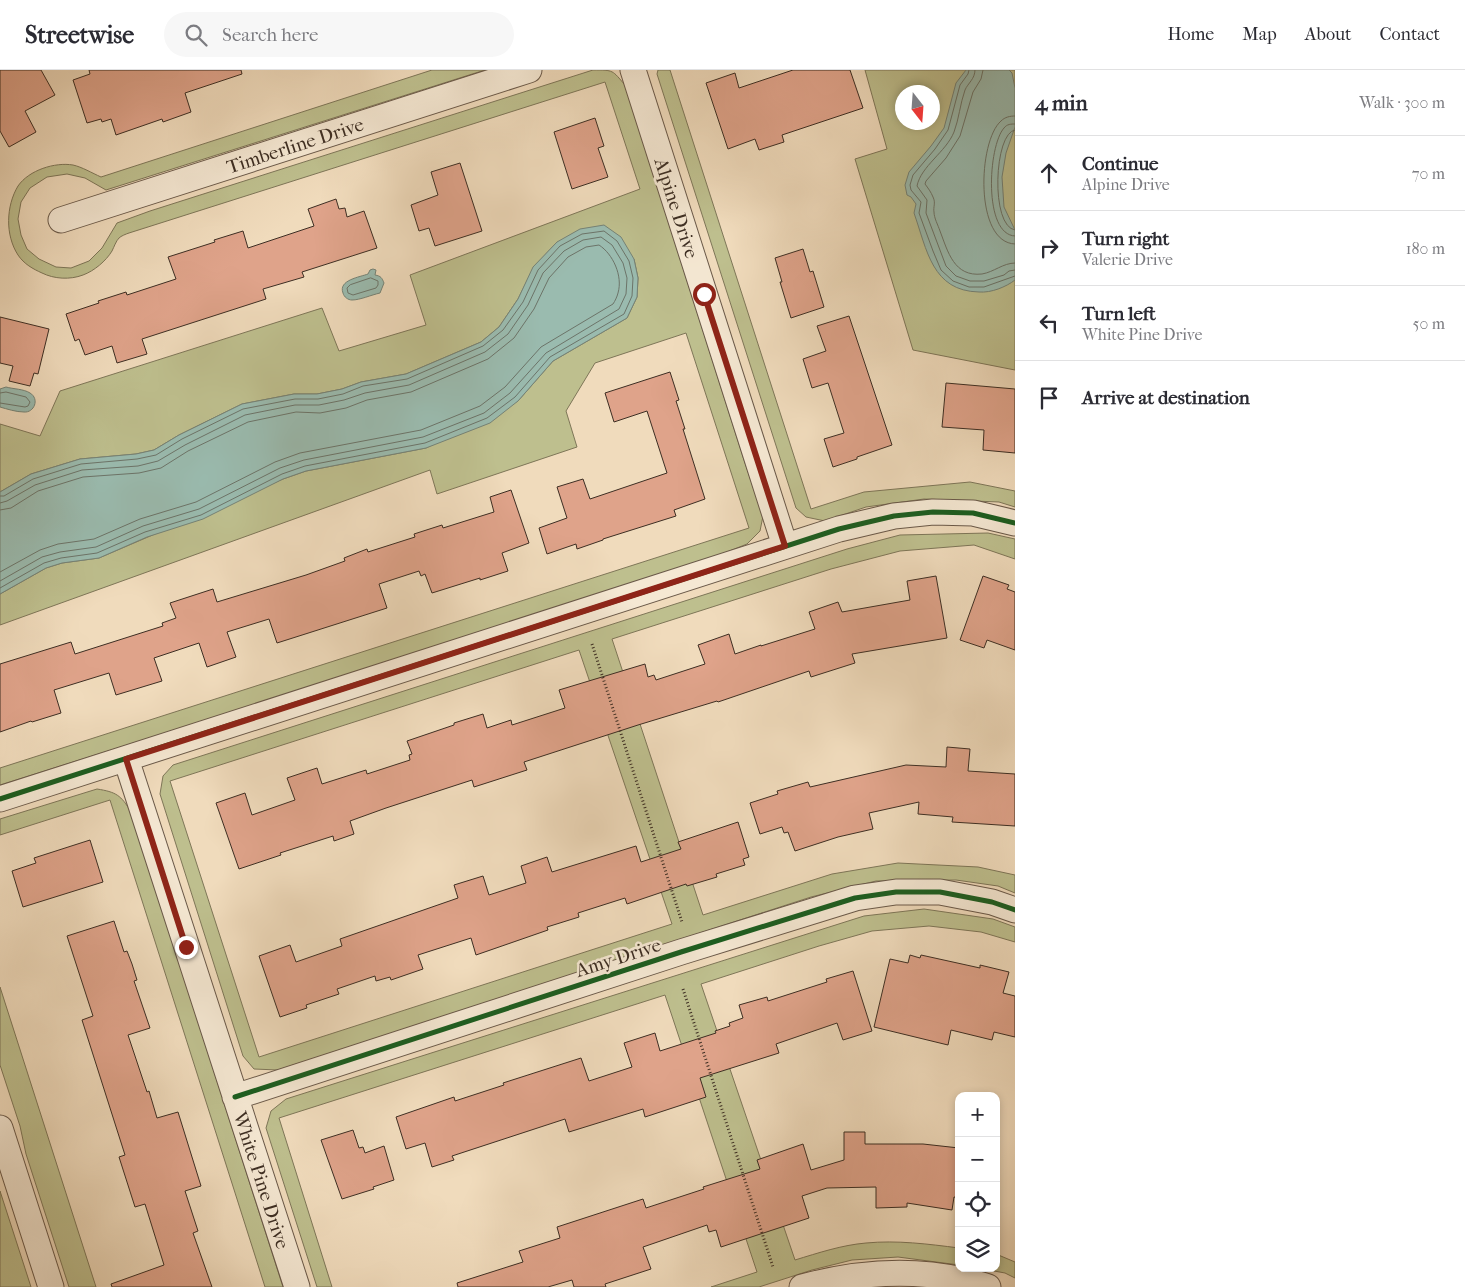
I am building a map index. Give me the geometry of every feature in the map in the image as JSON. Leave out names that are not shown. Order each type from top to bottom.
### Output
[{"type":"street","name":"Timberline Drive","points":[[61,220],[529,70]]},
{"type":"street","name":"Alpine Drive","points":[[633,70],[785,546]]},
{"type":"street","points":[[0,799],[839,529],[884,518],[933,512],[973,513],[1015,523]]},
{"type":"street","name":"White Pine Drive","points":[[126,759],[297,1287]]},
{"type":"street","name":"Amy Drive","points":[[235,1097],[855,898],[896,892],[940,892],[992,902],[1015,910]]},
{"type":"street","points":[[0,1128],[50,1287]]},
{"type":"street","points":[[802,1287],[853,1276],[891,1273],[942,1276],[988,1287]]},
{"type":"path","points":[[592,644],[682,922]]},
{"type":"path","points":[[683,989],[773,1267]]},
{"type":"green space","points":[[432,70],[485,70],[106,190],[85,178],[67,174],[47,177],[30,188],[21,202],[18,219],[21,235],[27,249],[39,259],[56,267],[71,268],[89,261],[102,248],[117,223],[150,211],[593,70],[612,72],[625,85],[763,516],[760,531],[747,544],[674,573],[0,785],[0,768],[749,528],[686,333],[595,363],[566,411],[577,447],[437,494],[430,470],[0,625],[0,594],[46,568],[62,563],[99,558],[283,479],[306,471],[426,448],[518,401],[553,361],[627,318],[637,297],[638,278],[634,259],[557,242],[534,267],[518,299],[499,327],[481,342],[406,374],[361,382],[342,389],[317,394],[294,394],[242,404],[179,435],[154,450],[136,454],[80,459],[31,474],[0,492],[0,424],[40,436],[60,391],[322,308],[339,351],[426,325],[410,275],[640,189],[605,82],[128,233],[119,238],[112,251],[99,265],[78,277],[52,277],[42,273],[23,261],[14,247],[9,230],[11,202],[18,186],[23,180],[43,168],[66,164],[73,165],[101,177]]},
{"type":"green space","points":[[658,70],[670,70],[811,509],[864,492],[970,482],[1015,491],[1015,507],[999,502],[924,499],[866,507],[825,521],[806,517],[796,508],[657,74]]},
{"type":"green space","points":[[865,70],[1015,70],[1015,370],[913,350],[855,159],[887,149]]},
{"type":"green space","points":[[988,533],[1015,539],[1015,559],[974,545],[900,551],[831,569],[612,639],[703,915],[832,874],[898,863],[978,867],[1015,875],[1015,893],[998,886],[956,880],[876,881],[811,897],[278,1070],[254,1069],[243,1056],[160,794],[163,776],[173,765],[847,549],[900,535]],"holes":[[[579,650],[672,924],[259,1057],[170,781]]]},
{"type":"green space","points":[[97,789],[109,791],[117,795],[131,812],[283,1287],[265,1287],[110,800],[0,835],[0,819]]},
{"type":"green space","points":[[924,909],[993,919],[1015,927],[1015,942],[981,932],[929,926],[872,931],[701,984],[795,1260],[848,1246],[878,1242],[901,1242],[955,1248],[955,1264],[898,1257],[852,1260],[812,1270],[759,1287],[711,1287],[757,1272],[665,995],[279,1118],[332,1287],[317,1287],[266,1128],[271,1111],[286,1099],[864,916]]},
{"type":"green space","points":[[0,987],[96,1287],[69,1287],[26,1154],[20,1126],[0,1065]]},
{"type":"green space","points":[[0,1191],[31,1287],[0,1287]]},
{"type":"green space","points":[[1000,1256],[1015,1262],[1015,1278],[1000,1272]]},
{"type":"water","points":[[966,70],[1009,70],[1012,73],[1015,88],[1015,127],[1006,153],[1002,177],[1004,207],[1015,230],[1015,280],[988,292],[963,290],[941,276],[928,254],[914,213],[916,204],[907,195],[905,185],[909,172],[944,128],[956,83]]},
{"type":"water","points":[[604,225],[621,237],[634,259],[638,278],[637,297],[627,318],[553,361],[518,401],[490,423],[426,448],[306,471],[283,479],[203,519],[147,537],[99,558],[62,563],[46,568],[0,594],[0,492],[31,474],[80,459],[136,454],[154,450],[179,435],[242,404],[294,394],[317,394],[342,389],[361,382],[406,374],[481,342],[499,327],[518,299],[533,267],[557,242],[580,229]]},
{"type":"water","points":[[373,269],[376,270],[375,275],[379,276],[384,283],[380,293],[355,300],[345,297],[342,289],[347,282],[368,274]]},
{"type":"water","points":[[6,387],[30,393],[35,399],[33,408],[28,412],[24,412],[0,407],[0,389]]},
{"type":"building","points":[[0,70],[41,70],[55,95],[25,111],[36,132],[9,147],[0,131]]},
{"type":"building","points":[[89,70],[241,70],[242,74],[185,93],[191,112],[163,122],[162,119],[116,135],[111,119],[102,122],[101,119],[87,123],[73,80],[90,74]]},
{"type":"building","points":[[793,70],[850,70],[863,108],[782,135],[784,142],[759,150],[755,139],[728,149],[706,83],[735,73],[739,88]]},
{"type":"building","points":[[595,118],[604,146],[598,148],[608,177],[572,189],[554,132]]},
{"type":"building","points":[[460,163],[482,231],[435,246],[429,228],[419,231],[411,205],[438,195],[431,172]]},
{"type":"building","points":[[336,199],[339,209],[345,208],[347,217],[364,211],[377,248],[302,272],[304,277],[263,289],[266,299],[142,339],[147,354],[117,363],[112,346],[85,355],[79,339],[75,341],[66,314],[126,292],[127,295],[176,279],[168,257],[243,231],[248,248],[314,226],[308,209]]},
{"type":"building","points":[[803,249],[810,272],[813,271],[824,307],[791,318],[775,258]]},
{"type":"building","points":[[849,316],[892,445],[833,467],[824,439],[844,433],[828,383],[812,388],[803,359],[826,351],[817,326]]},
{"type":"building","points":[[0,317],[49,329],[38,374],[34,373],[30,386],[9,381],[13,366],[0,363]]},
{"type":"building","points":[[670,372],[679,400],[676,401],[685,429],[683,429],[705,499],[674,510],[676,516],[577,549],[576,544],[547,554],[539,528],[567,518],[557,487],[583,479],[590,499],[667,473],[647,411],[614,422],[605,393]]},
{"type":"building","points":[[946,383],[1015,389],[1015,453],[983,450],[984,430],[942,427]]},
{"type":"building","points":[[511,490],[529,543],[502,553],[508,571],[432,593],[425,574],[421,576],[419,571],[379,584],[387,608],[277,643],[269,619],[227,632],[236,657],[207,667],[199,643],[154,658],[162,681],[116,695],[109,673],[54,690],[61,713],[0,732],[0,664],[71,642],[75,654],[163,626],[162,623],[176,618],[170,603],[213,589],[217,602],[306,575],[345,561],[344,558],[367,549],[368,552],[415,537],[414,534],[442,525],[443,528],[494,512],[490,497]]},
{"type":"building","points":[[936,576],[947,638],[852,654],[855,663],[811,677],[809,671],[718,702],[638,725],[524,762],[527,770],[474,787],[472,780],[386,808],[350,821],[354,834],[334,841],[333,836],[280,853],[281,855],[239,869],[216,803],[245,793],[252,815],[295,800],[287,778],[317,768],[322,784],[366,770],[367,774],[410,760],[409,755],[412,754],[407,741],[454,725],[454,723],[483,714],[487,728],[511,720],[512,725],[565,708],[559,690],[645,664],[648,677],[654,675],[656,680],[705,664],[698,645],[729,634],[735,654],[815,629],[809,612],[838,602],[842,612],[910,600],[907,581]]},
{"type":"building","points":[[983,576],[1009,585],[1007,589],[1015,592],[1015,650],[987,640],[984,648],[960,640]]},
{"type":"building","points":[[947,747],[970,749],[968,771],[1015,774],[1015,826],[952,822],[953,817],[918,814],[919,802],[869,813],[873,829],[838,837],[795,851],[788,832],[784,833],[782,827],[760,834],[750,803],[778,794],[777,791],[808,782],[810,787],[906,765],[946,767]]},
{"type":"building","points":[[738,822],[749,857],[743,859],[745,865],[716,874],[717,877],[687,886],[686,884],[627,904],[625,898],[578,913],[579,917],[547,927],[548,930],[476,955],[471,938],[418,955],[423,969],[391,980],[390,977],[376,981],[375,976],[337,989],[339,994],[306,1005],[307,1008],[280,1017],[259,956],[290,945],[296,962],[342,946],[340,939],[458,898],[454,885],[483,876],[489,895],[526,883],[521,866],[547,857],[552,872],[636,846],[641,862],[681,849],[678,842]]},
{"type":"building","points":[[90,840],[103,882],[23,907],[12,871],[36,863],[34,858]]},
{"type":"building","points":[[114,921],[124,952],[127,951],[132,964],[137,980],[134,981],[150,1028],[128,1035],[157,1118],[178,1112],[201,1186],[185,1191],[198,1231],[193,1233],[212,1287],[112,1287],[111,1284],[164,1265],[145,1204],[135,1207],[119,1157],[125,1155],[82,1020],[93,1016],[67,936]]},
{"type":"building","points":[[910,955],[920,958],[921,955],[980,968],[980,965],[1009,972],[1003,993],[1015,996],[1015,1037],[994,1032],[992,1040],[951,1030],[948,1045],[874,1027],[890,959],[908,963]]},
{"type":"building","points":[[853,971],[872,1031],[843,1040],[837,1023],[776,1044],[779,1053],[700,1078],[706,1097],[645,1117],[643,1109],[569,1132],[565,1119],[452,1156],[454,1160],[432,1167],[425,1143],[406,1149],[396,1117],[454,1097],[455,1101],[504,1085],[503,1083],[581,1058],[589,1081],[632,1067],[624,1043],[655,1033],[660,1051],[716,1033],[715,1031],[730,1026],[729,1023],[743,1018],[739,1005],[767,997],[768,1001],[827,982],[826,979]]},
{"type":"building","points":[[353,1130],[359,1148],[363,1147],[365,1153],[384,1146],[394,1180],[373,1187],[374,1189],[342,1199],[321,1140]]},
{"type":"building","points":[[844,1132],[865,1132],[865,1144],[923,1144],[955,1148],[955,1197],[952,1210],[907,1203],[907,1207],[876,1208],[876,1187],[827,1188],[802,1196],[809,1218],[721,1247],[716,1230],[709,1232],[707,1225],[643,1247],[651,1269],[605,1284],[606,1287],[574,1287],[572,1280],[548,1287],[458,1287],[457,1283],[523,1262],[519,1251],[560,1238],[557,1227],[643,1199],[646,1208],[704,1189],[703,1187],[760,1169],[757,1160],[803,1144],[811,1170],[844,1160]]},
{"type":"cycle path","points":[[0,799],[839,529],[894,516],[933,512],[973,513],[1015,523]]},
{"type":"cycle path","points":[[235,1097],[681,952],[855,898],[896,892],[940,892],[992,902],[1015,910]]},
{"type":"route","points":[[186,947],[126,759],[785,546],[704,294]]}]
